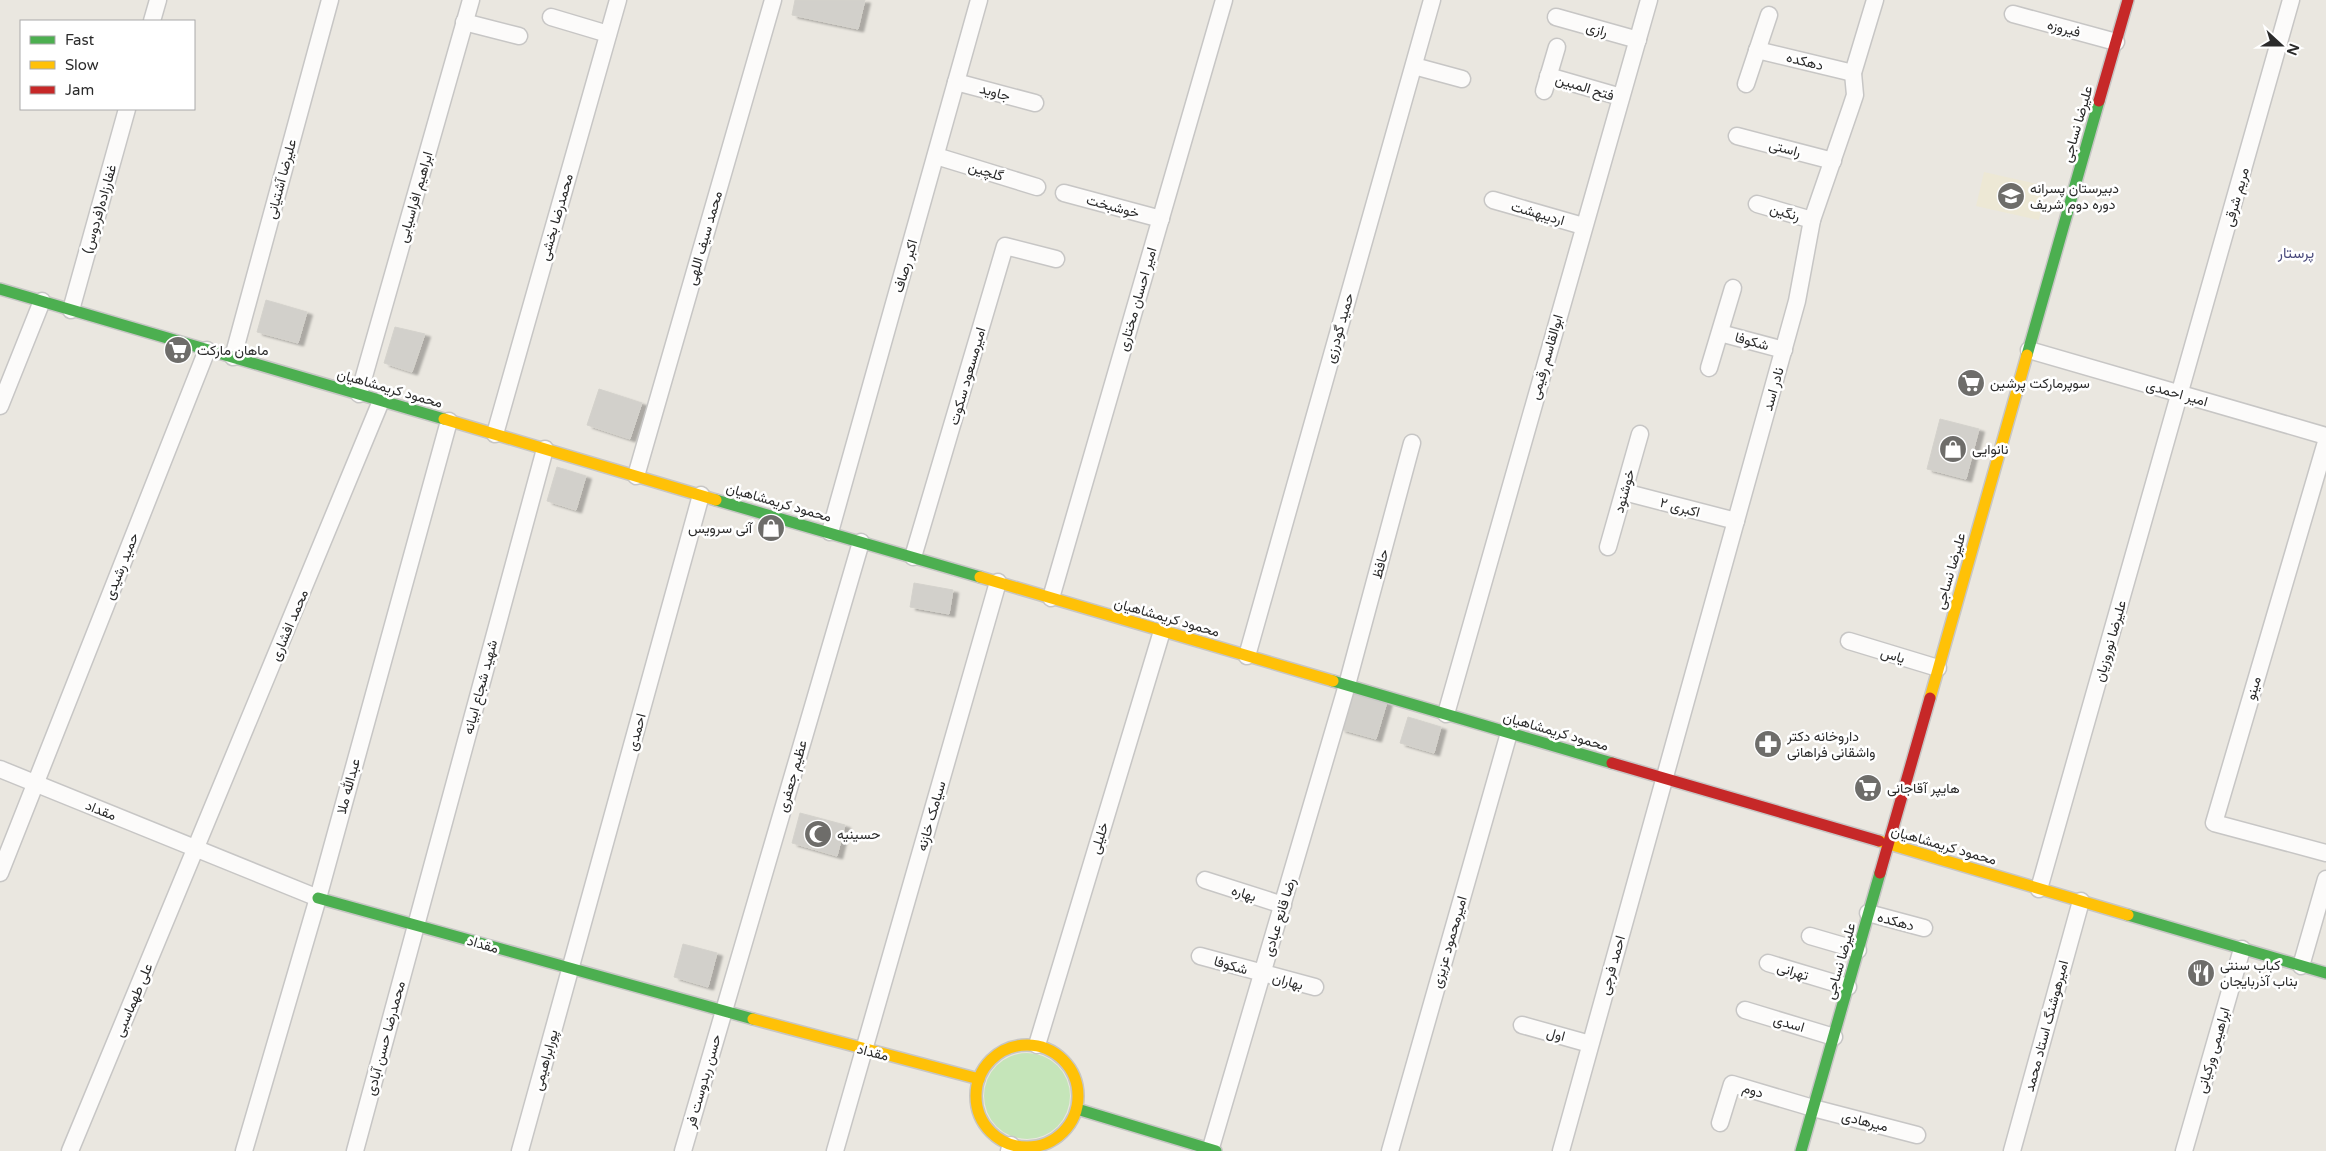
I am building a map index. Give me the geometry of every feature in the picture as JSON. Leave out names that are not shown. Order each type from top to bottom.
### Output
[{"type":"street","points":[[152,20],[158,0]]},
{"type":"street","name":"علیرضا آشتیانی","points":[[232,357],[330,0]]},
{"type":"street","name":"ابراهیم افراسیابی","points":[[359,394],[471,0]]},
{"type":"street","name":"محمدرضا بخشی","points":[[495,434],[618,0]]},
{"type":"street","name":"محمد سیف اللهی","points":[[636,476],[773,0]]},
{"type":"street","name":"اکبر رصاف","points":[[830,532],[979,0]]},
{"type":"street","name":"امیر احسان مختاری","points":[[1050,598],[1224,0]]},
{"type":"street","name":"حمید گودرزی","points":[[1247,656],[1432,0]]},
{"type":"street","name":"ابوالقاسم رقیمی","points":[[1446,714],[1583,226],[1649,0]]},
{"type":"street","name":"نادر اسد","points":[[1664,779],[1797,301],[1812,220],[1855,95],[1853,73],[1875,0]]},
{"type":"street","name":"علیرضا نساجی","points":[[1801,1151],[2128,0]]},
{"type":"street","name":"مریم شرقی","points":[[2181,394],[2291,0]]},
{"type":"street","name":"فیروزه","points":[[2012,14],[2116,42]]},
{"type":"street","points":[[1746,84],[1769,15]]},
{"type":"street","points":[[551,17],[608,34]]},
{"type":"street","name":"رازی","points":[[1556,17],[1638,40]]},
{"type":"street","points":[[464,22],[519,36]]},
{"type":"street","name":"فتح المبین","points":[[1557,47],[1546,83],[1621,98]]},
{"type":"street","name":"دهکده","points":[[1757,50],[1853,73]]},
{"type":"street","points":[[1414,66],[1462,79]]},
{"type":"street","name":"جاوید","points":[[956,82],[1035,102]]},
{"type":"street","name":"غفارزاده(فردوس)","points":[[71,310],[127,110]]},
{"type":"street","name":"راستی","points":[[1737,136],[1833,161]]},
{"type":"street","name":"گلچین","points":[[936,156],[1037,187]]},
{"type":"street","name":"خوشبخت","points":[[1064,193],[1161,219]]},
{"type":"street","name":"اردیبهشت","points":[[1493,200],[1583,226]]},
{"type":"street","name":"رنگین","points":[[1757,204],[1812,220]]},
{"type":"street","name":"امیرمسعود سکوت","points":[[913,557],[1005,246],[1056,259]]},
{"type":"street","name":"شکوفا","points":[[1709,368],[1733,288]]},
{"type":"street","name":"محمود کریمشاهیان","points":[[0,289],[2326,973]]},
{"type":"street","points":[[0,406],[42,301]]},
{"type":"street","name":"شکوفا","points":[[1720,333],[1784,350]]},
{"type":"street","name":"حمید رشیدی","points":[[0,873],[207,350]]},
{"type":"street","name":"امیر احمدی","points":[[2029,350],[2326,436]]},
{"type":"street","name":"علیرضا نوروزیان","points":[[2039,889],[2181,394]]},
{"type":"street","name":"محمد افشاری","points":[[196,848],[381,401]]},
{"type":"street","name":"عبدالله ملا","points":[[244,1151],[318,898],[449,421]]},
{"type":"street","name":"خوشنود","points":[[1608,547],[1640,434]]},
{"type":"street","name":"مینو","points":[[2326,442],[2214,823],[2326,853]]},
{"type":"street","name":"حافظ","points":[[1347,685],[1412,443]]},
{"type":"street","name":"شهید شجاع ابیانه","points":[[416,925],[545,449]]},
{"type":"street","name":"اکبری ۲","points":[[1624,492],[1736,522]]},
{"type":"street","name":"احمدی","points":[[570,968],[701,495]]},
{"type":"street","name":"عظیم جعفری","points":[[723,1011],[861,542]]},
{"type":"street","name":"سیامک خازنه","points":[[835,1151],[998,582]]},
{"type":"street","name":"خلیلی","points":[[1037,1045],[1162,631]]},
{"type":"street","name":"یاس","points":[[1849,641],[1938,668]]},
{"type":"street","name":"رضا قانع عبادی","points":[[1213,1150],[1262,974],[1347,685]]},
{"type":"street","name":"امیرمحمود عزیزی","points":[[1390,1151],[1508,733]]},
{"type":"street","name":"مقداد","points":[[0,768],[318,898],[864,1050],[979,1079]]},
{"type":"street","name":"احمد فرجی","points":[[1561,1151],[1664,779]]},
{"type":"street","name":"علی طهماسبی","points":[[70,1151],[196,848]]},
{"type":"street","points":[[2301,966],[2326,879]]},
{"type":"street","name":"بهاره","points":[[1205,880],[1283,905]]},
{"type":"street","name":"امیرهوشنگ استاد محمد","points":[[2012,1151],[2081,901]]},
{"type":"street","name":"دهکده","points":[[1868,913],[1924,928]]},
{"type":"street","name":"محمدرضا حسن آبادی","points":[[355,1151],[416,925]]},
{"type":"street","points":[[1810,936],[1858,950]]},
{"type":"street","name":"ابراهیمی ورکیانی","points":[[2184,1151],[2242,949]]},
{"type":"street","name":"شکوفا","points":[[1200,956],[1262,974]]},
{"type":"street","name":"تهرانی","points":[[1768,963],[1848,987]]},
{"type":"street","name":"پورابراهیمی","points":[[520,1151],[570,968]]},
{"type":"street","name":"بهاران","points":[[1262,974],[1314,988]]},
{"type":"street","name":"اسدی","points":[[1745,1010],[1834,1037]]},
{"type":"street","name":"حسن ربدوست فر","points":[[683,1151],[723,1011]]},
{"type":"street","name":"اول","points":[[1522,1025],[1590,1044]]},
{"type":"street","points":[[1022,1044],[1037,1045],[1053,1051],[1070,1068],[1075,1076],[1078,1092],[1077,1108],[1070,1124],[1059,1136],[1044,1144],[1010,1148],[985,1125],[978,1111],[976,1094],[979,1079],[986,1066],[996,1055],[1008,1048],[1022,1044]]},
{"type":"street","name":"دوم","points":[[1720,1123],[1732,1084],[1813,1108]]},
{"type":"street","points":[[1077,1108],[1213,1150]]},
{"type":"street","name":"میرهادی","points":[[1813,1108],[1917,1135]]},
{"type":"shaded area","name":"دبیرستان پسرانه دوره دوم شریف","points":[[1984,172],[2046,186],[2039,220],[1976,206]]},
{"type":"green space","points":[[1027,1053],[1044,1056],[1058,1065],[1067,1079],[1070,1096],[1067,1113],[1058,1127],[1044,1136],[1027,1139],[1010,1136],[996,1127],[987,1113],[984,1096],[987,1079],[996,1065],[1010,1056]]},
{"type":"building","points":[[795,0],[865,0],[858,29],[792,15]]},
{"type":"building","points":[[266,300],[307,312],[298,343],[257,332]]},
{"type":"building","points":[[395,327],[425,334],[412,372],[384,363]]},
{"type":"building","points":[[599,389],[642,403],[630,439],[587,425]]},
{"type":"building","name":"نانوایی","points":[[1940,419],[1979,429],[1966,479],[1927,469]]},
{"type":"building","points":[[557,467],[586,476],[576,510],[547,501]]},
{"type":"building","points":[[914,583],[953,590],[949,614],[910,607]]},
{"type":"building","points":[[1350,692],[1387,702],[1376,739],[1340,729]]},
{"type":"building","points":[[1408,717],[1441,727],[1434,753],[1400,743]]},
{"type":"building","name":"حسینیه","points":[[800,813],[845,825],[837,856],[792,843]]},
{"type":"building","points":[[683,944],[717,953],[708,987],[674,977]]},
{"type":"traffic: fast","points":[[2027,355],[2099,101]]},
{"type":"traffic: fast","points":[[0,289],[444,419]]},
{"type":"traffic: fast","points":[[716,500],[980,577]]},
{"type":"traffic: fast","points":[[1333,681],[1612,763]]},
{"type":"traffic: fast","points":[[1801,1151],[1880,873]]},
{"type":"traffic: fast","points":[[318,898],[753,1019]]},
{"type":"traffic: fast","points":[[2128,915],[2326,973]]},
{"type":"traffic: fast","points":[[1077,1109],[1216,1151]]},
{"type":"traffic: slow","points":[[1930,698],[2027,355]]},
{"type":"traffic: slow","points":[[444,419],[716,500]]},
{"type":"traffic: slow","points":[[980,577],[1333,681]]},
{"type":"traffic: slow","points":[[1879,841],[2128,915]]},
{"type":"traffic: slow","points":[[753,1019],[979,1079]]},
{"type":"traffic: slow","points":[[1027,1045],[1047,1049],[1063,1060],[1074,1076],[1078,1096],[1074,1116],[1063,1132],[1047,1143],[1027,1147],[1007,1143],[991,1132],[980,1116],[976,1096],[980,1076],[991,1060],[1007,1049],[1027,1045]]},
{"type":"traffic: jam","points":[[2099,101],[2128,0]]},
{"type":"traffic: jam","points":[[1880,873],[1930,698]]},
{"type":"traffic: jam","points":[[1612,763],[1879,841]]},
{"type":"place","name":"دبیرستان پسرانه دوره دوم شریف","points":[[2011,196]]},
{"type":"place","name":"ماهان مارکت","points":[[178,350]]},
{"type":"place","name":"سوپرمارکت پرشین","points":[[1971,383]]},
{"type":"place","name":"نانوایی","points":[[1953,449]]},
{"type":"place","name":"آنی سرویس","points":[[771,528]]},
{"type":"place","name":"داروخانه دکتر واشقانی فراهانی","points":[[1768,744]]},
{"type":"place","name":"هایپر آقاجانی","points":[[1868,788]]},
{"type":"place","name":"حسینیه","points":[[818,834]]},
{"type":"place","name":"کباب سنتی بناب آذربایجان","points":[[2201,973]]},
{"type":"district","name":"پرستار","points":[[2296,253]]}]
